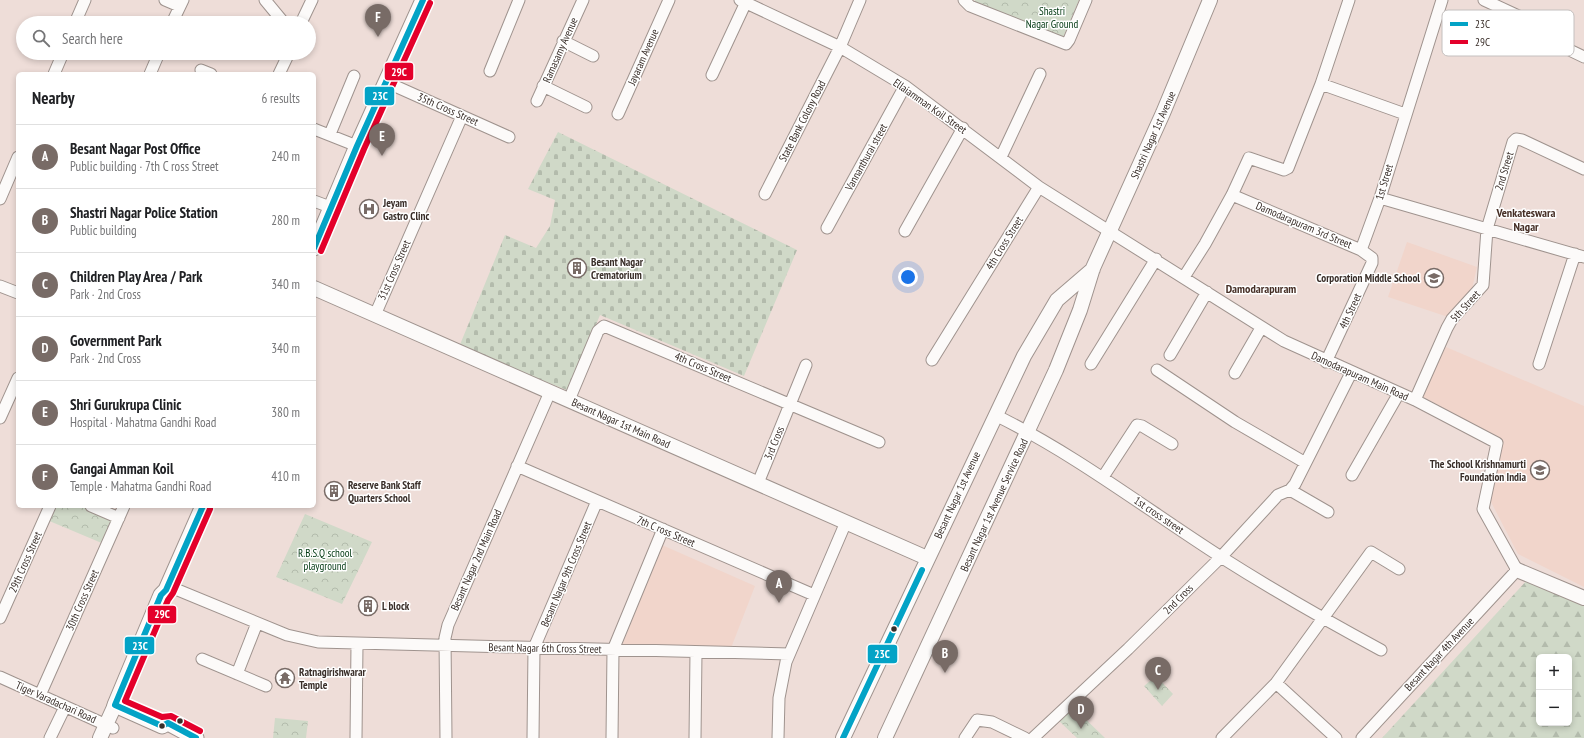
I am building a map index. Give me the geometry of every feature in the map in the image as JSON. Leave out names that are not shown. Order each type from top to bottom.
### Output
[{"type":"main road","points":[[316,243],[330,207],[423,0]]},
{"type":"main road","points":[[196,738],[168,723],[165,718],[120,702],[162,595],[167,588],[202,508]]},
{"type":"street","points":[[78,16],[85,0]]},
{"type":"street","points":[[165,0],[181,3],[175,16]]},
{"type":"street","points":[[265,0],[278,16]]},
{"type":"street","points":[[304,16],[312,0]]},
{"type":"street","points":[[490,71],[519,0]]},
{"type":"street","name":"Ramasamy Avenue","points":[[537,101],[563,41],[583,0]]},
{"type":"street","name":"Jayaram Avenue","points":[[618,114],[669,0]]},
{"type":"street","name":"State Bank Colony Road","points":[[765,194],[840,47],[860,0]]},
{"type":"street","points":[[964,0],[970,6],[1066,44],[1086,0]]},
{"type":"street","name":"Shastri Nagar 1st Avenue","points":[[1093,268],[1163,113],[1210,0]]},
{"type":"street","points":[[1184,277],[1205,244],[1232,195],[1249,158],[1287,170],[1321,84],[1349,0]]},
{"type":"street","name":"1st Street","points":[[1362,250],[1380,198],[1405,114],[1442,0]]},
{"type":"street","points":[[1484,0],[1506,10]]},
{"type":"street","points":[[712,74],[744,1]]},
{"type":"street","name":"Ellaiamman Koil Street","points":[[744,1],[840,47],[905,86],[963,128],[1039,187],[1109,232]]},
{"type":"street","points":[[563,41],[593,56]]},
{"type":"street","points":[[1574,52],[1584,57]]},
{"type":"street","points":[[55,72],[60,60]]},
{"type":"street","points":[[151,72],[156,60]]},
{"type":"street","points":[[280,72],[286,60]]},
{"type":"street","points":[[201,70],[206,72]]},
{"type":"street","points":[[1000,157],[1040,74]]},
{"type":"street","points":[[330,134],[354,76]]},
{"type":"street","name":"35th Cross Street","points":[[386,82],[509,137]]},
{"type":"street","points":[[1321,84],[1405,114]]},
{"type":"street","points":[[543,86],[586,107]]},
{"type":"street","name":"Vannanthurai street","points":[[826,228],[905,86]]},
{"type":"street","name":"31st Cross Street","points":[[375,315],[462,116]]},
{"type":"street","points":[[905,231],[963,128]]},
{"type":"street","points":[[316,130],[357,146]]},
{"type":"street","name":"2nd Street","points":[[1487,229],[1513,142],[1516,139],[1584,169]]},
{"type":"street","points":[[0,199],[16,162]]},
{"type":"street","name":"4th Cross Street","points":[[932,360],[1039,187]]},
{"type":"street","name":"Damodarapuram 3rd Street","points":[[1232,195],[1362,250],[1373,260]]},
{"type":"street","points":[[1380,198],[1580,256],[1539,364]]},
{"type":"street","points":[[316,202],[330,207]]},
{"type":"street","name":"5th Street","points":[[1415,400],[1449,324],[1483,285],[1487,229]]},
{"type":"street","name":"Damodarapuram Main Road","points":[[1109,232],[1184,277],[1284,341],[1326,362],[1415,400],[1497,443],[1483,509],[1517,570]]},
{"type":"street","points":[[1091,364],[1156,260]]},
{"type":"street","name":"4th Street","points":[[1326,362],[1373,260]]},
{"type":"street","name":"Besant Nagar 1st Avenue","points":[[843,738],[1024,356],[1057,300],[1093,268]]},
{"type":"street","name":"Besant Nagar 1st Avenue Service Road","points":[[885,738],[1028,431],[1064,350],[1093,268]]},
{"type":"street","points":[[0,286],[16,292]]},
{"type":"street","name":"Besant Nagar 1st Main Road","points":[[316,289],[927,558]]},
{"type":"street","points":[[1170,356],[1207,292]]},
{"type":"street","name":"4th Cross Street","points":[[569,400],[598,331],[604,326],[790,403],[879,442]]},
{"type":"street","points":[[1235,372],[1262,328]]},
{"type":"street","name":"3rd Cross","points":[[758,483],[806,365]]},
{"type":"street","points":[[1157,370],[1235,422],[1304,462]]},
{"type":"street","points":[[1328,512],[1290,490],[1351,373]]},
{"type":"street","points":[[0,418],[16,382]]},
{"type":"street","name":"Besant Nagar 2nd Main Road","points":[[446,738],[445,638],[451,619],[550,392]]},
{"type":"street","points":[[1352,475],[1399,393]]},
{"type":"street","name":"1st cross street","points":[[995,415],[1028,431],[1103,477],[1221,557],[1322,618],[1381,650]]},
{"type":"street","points":[[1103,477],[1137,425],[1142,426],[1172,444]]},
{"type":"street","name":"7th C ross Street","points":[[517,466],[814,595]]},
{"type":"street","name":"2nd Cross","points":[[1032,738],[1128,649],[1221,557],[1275,497],[1290,490]]},
{"type":"street","name":"Besant Nagar 9th Cross Street","points":[[534,648],[597,501]]},
{"type":"street","name":"29th Cross Street","points":[[0,618],[49,508]]},
{"type":"street","points":[[96,508],[119,518]]},
{"type":"street","name":"30th Cross Street","points":[[40,695],[123,508]]},
{"type":"street","points":[[778,738],[781,685],[789,654],[846,522]]},
{"type":"street","points":[[612,738],[613,650],[663,529]]},
{"type":"street","points":[[1222,738],[1276,683],[1371,552],[1399,569]]},
{"type":"street","points":[[1517,570],[1584,598]]},
{"type":"street","name":"Besant Nagar 4th Avenue","points":[[1362,738],[1517,570]]},
{"type":"street","name":"Besant Nagar 6th Cross Street","points":[[167,588],[300,639],[318,642],[789,654]]},
{"type":"street","points":[[236,674],[257,623]]},
{"type":"street","points":[[356,738],[357,644]]},
{"type":"street","points":[[533,738],[534,648]]},
{"type":"street","points":[[695,738],[696,652]]},
{"type":"street","points":[[202,659],[266,686]]},
{"type":"street","name":"Tiger Varadachari Road","points":[[0,677],[65,707],[107,732]]},
{"type":"street","points":[[1276,683],[1336,738]]},
{"type":"street","points":[[107,732],[120,702]]},
{"type":"street","points":[[50,738],[65,707]]},
{"type":"street","points":[[965,738],[977,720],[992,722],[1025,738]]},
{"type":"shaded area","name":"Corporation Middle School","points":[[1407,242],[1477,267],[1472,289],[1451,318],[1388,297]]},
{"type":"shaded area","name":"The School Krishnamurti Foundation India","points":[[1446,347],[1584,406],[1584,587],[1518,554],[1490,500],[1503,441],[1420,395]]},
{"type":"shaded area","points":[[662,545],[755,586],[731,648],[620,651]]},
{"type":"green space","name":"Shastri Nagar Ground","points":[[975,0],[1079,0],[1062,40],[974,2]]},
{"type":"green space","points":[[558,132],[797,250],[744,376],[600,315],[569,391],[459,347],[505,235],[536,248],[550,226],[555,200],[528,189]]},
{"type":"green space","points":[[52,508],[92,508],[115,518],[104,544],[47,520]]},
{"type":"green space","name":"R.B.S.Q school playground","points":[[305,514],[372,542],[342,604],[276,577]]},
{"type":"green space","points":[[1528,579],[1584,604],[1584,738],[1382,738]]},
{"type":"green space","points":[[1156,676],[1173,694],[1162,706],[1144,686]]},
{"type":"green space","points":[[1073,707],[1105,738],[1077,738],[1058,720]]},
{"type":"green space","points":[[275,718],[308,721],[306,738],[273,738]]},
{"type":"transit line","name":"23C","points":[[316,243],[357,146],[423,0]]},
{"type":"transit line","name":"29C","points":[[321,251],[364,149],[430,3]]},
{"type":"transit line","name":"23C","points":[[196,738],[168,723],[162,726],[115,705],[161,595],[166,590],[202,508]]},
{"type":"transit line","name":"29C","points":[[200,731],[171,716],[162,717],[125,701],[168,600],[173,593],[210,509]]},
{"type":"transit line","name":"23C","points":[[843,738],[922,570]]},
{"type":"place","name":"Gangai Amman Koil","points":[[378,37]]},
{"type":"place","name":"Shri Gurukrupa Clinic","points":[[382,156]]},
{"type":"place","name":"Jeyam Gastro Clinc","points":[[369,209]]},
{"type":"place","name":"Besant Nagar Crematorium","points":[[577,268]]},
{"type":"place","name":"Corporation Middle School","points":[[1434,278]]},
{"type":"place","name":"The School Krishnamurti Foundation India","points":[[1540,470]]},
{"type":"place","name":"Reserve Bank Staff Quarters School","points":[[334,491]]},
{"type":"place","name":"Besant Nagar Post Office","points":[[779,603]]},
{"type":"place","name":"L block","points":[[368,606]]},
{"type":"place","name":"Shastri Nagar Police Station","points":[[945,673]]},
{"type":"place","name":"Ratnagirishwarar Temple","points":[[285,678]]},
{"type":"place","name":"Children Play Area / Park","points":[[1158,690]]},
{"type":"place","name":"Government Park","points":[[1081,729]]},
{"type":"district","name":"Venkateswara Nagar","points":[[1526,220]]},
{"type":"district","name":"Damodarapuram","points":[[1261,289]]}]
